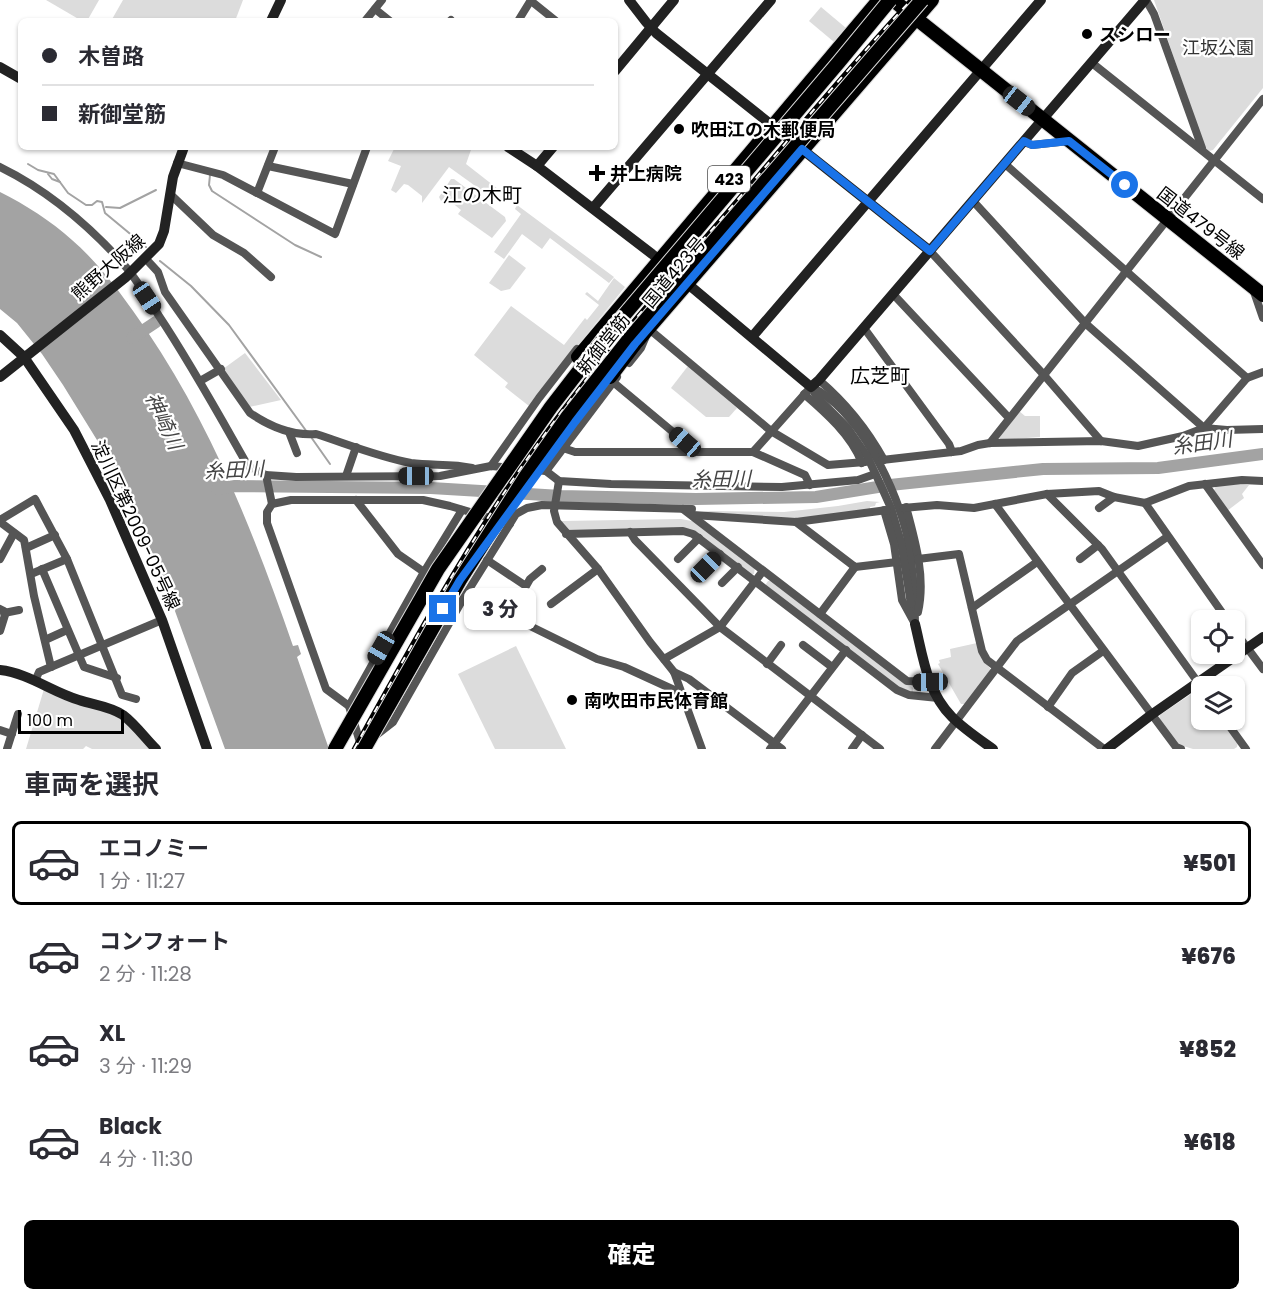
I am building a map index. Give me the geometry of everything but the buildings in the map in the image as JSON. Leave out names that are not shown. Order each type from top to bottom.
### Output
[{"type":"highway","name":"国道423号","points":[[438,569],[499,465],[578,357],[879,0]]},
{"type":"highway","name":"新御堂筋","points":[[363,748],[460,580],[526,476],[568,416],[629,339],[922,0]]},
{"type":"highway","name":"国道423号","points":[[460,580],[650,329],[802,149],[933,0]]},
{"type":"highway","name":"国道479号線","points":[[894,2],[1263,295]]},
{"type":"highway","name":"新御堂筋","points":[[335,749],[438,569],[519,451],[602,341],[839,62],[894,2]]},
{"type":"street","points":[[272,18],[281,0]]},
{"type":"street","points":[[520,18],[531,0],[552,18]]},
{"type":"street","points":[[629,0],[651,28],[930,251],[1101,441]]},
{"type":"street","points":[[618,66],[674,0]]},
{"type":"street","points":[[593,208],[771,0]]},
{"type":"street","points":[[850,35],[868,33],[894,2],[914,3],[916,0]]},
{"type":"street","points":[[752,337],[1041,0]]},
{"type":"street","points":[[753,452],[864,328],[1146,0],[1154,14],[1202,150]]},
{"type":"street","points":[[368,18],[379,3],[388,18]]},
{"type":"street","points":[[1092,63],[1263,198]]},
{"type":"street","points":[[0,67],[18,77]]},
{"type":"street","points":[[990,443],[1263,99]]},
{"type":"street","points":[[1254,110],[1263,117]]},
{"type":"street","points":[[1024,141],[1032,145],[1069,141]]},
{"type":"street","name":"熊野大阪線","points":[[0,377],[128,275],[159,244],[164,231],[177,163],[183,150]]},
{"type":"street","points":[[257,193],[274,150]]},
{"type":"street","points":[[177,163],[223,175],[334,234],[366,150]]},
{"type":"street","points":[[513,150],[593,208],[812,387],[855,416],[883,460],[952,452],[990,443],[1101,441],[1138,446],[1183,436],[1204,428],[1263,429]]},
{"type":"street","points":[[537,166],[550,150]]},
{"type":"street","points":[[1005,164],[1247,378]]},
{"type":"street","points":[[268,165],[353,184]]},
{"type":"street","points":[[0,167],[34,186],[90,230],[128,275],[201,381],[248,466],[266,477],[440,476],[491,466],[546,471],[559,481],[611,484],[810,485],[879,476]]},
{"type":"street","points":[[170,194],[213,235],[243,253],[271,277]]},
{"type":"street","points":[[973,201],[1085,323],[1204,428]]},
{"type":"street","points":[[146,259],[158,272],[165,292],[250,413],[289,432],[302,435],[316,434],[414,464],[459,465],[474,468]]},
{"type":"street","points":[[1251,285],[1263,318]]},
{"type":"street","points":[[893,294],[1009,418]]},
{"type":"street","points":[[491,466],[539,398],[597,324],[616,310]]},
{"type":"street","points":[[864,328],[949,444],[952,452]]},
{"type":"street","points":[[650,329],[771,431],[826,465],[863,462],[812,387]]},
{"type":"street","name":"淀川区第2009-05号線","points":[[0,335],[26,356],[74,430],[110,500],[162,620],[207,749]]},
{"type":"street","points":[[201,381],[221,369]]},
{"type":"street","points":[[1204,428],[1247,378],[1263,372]]},
{"type":"street","points":[[546,471],[611,379],[685,442],[692,452]]},
{"type":"street","points":[[812,387],[822,392],[852,422],[873,453],[879,476],[889,496],[901,542],[915,624],[930,682],[938,698],[956,721],[993,749]]},
{"type":"street","points":[[289,432],[297,453]]},
{"type":"street","points":[[346,476],[356,447]]},
{"type":"street","points":[[563,448],[575,452],[753,452],[805,475],[810,485]]},
{"type":"street","points":[[266,477],[272,501],[267,512],[267,523],[326,689],[349,706],[363,748],[393,722],[487,560],[516,514],[526,508],[555,506],[683,509],[692,512],[796,522],[885,510],[894,544],[902,600],[915,624]]},
{"type":"street","points":[[915,624],[922,597],[918,559],[904,508],[937,505],[974,508],[1047,494],[1099,491],[1145,503],[1190,486],[1242,480],[1262,483]]},
{"type":"street","points":[[559,481],[554,512],[557,522],[598,569],[674,672],[702,749]]},
{"type":"street","points":[[1205,484],[1263,565]]},
{"type":"street","points":[[1047,494],[1098,545],[1194,676]]},
{"type":"street","points":[[1099,508],[1114,496]]},
{"type":"street","points":[[51,667],[24,540],[0,521],[35,499],[67,559],[122,695],[136,699]]},
{"type":"street","points":[[356,500],[398,554],[424,572]]},
{"type":"street","points":[[272,501],[423,500],[510,524]]},
{"type":"street","points":[[1145,503],[1220,610]]},
{"type":"street","points":[[995,504],[1151,715],[1176,747],[1181,749]]},
{"type":"street","points":[[349,706],[424,572],[462,510]]},
{"type":"street","points":[[692,512],[763,571],[907,681],[930,682]]},
{"type":"street","points":[[796,522],[855,567],[897,562]]},
{"type":"street","points":[[566,534],[688,531],[897,690],[909,695],[938,698]]},
{"type":"street","points":[[630,532],[635,540],[720,627],[880,749]]},
{"type":"street","points":[[0,559],[14,533]]},
{"type":"street","points":[[26,548],[55,535]]},
{"type":"street","points":[[935,749],[1017,641],[1167,537]]},
{"type":"street","points":[[678,559],[699,538]]},
{"type":"street","points":[[1080,560],[1098,545]]},
{"type":"street","points":[[706,567],[720,554]]},
{"type":"street","points":[[918,559],[959,554],[982,651],[987,660],[1106,749],[1151,715],[1191,691]]},
{"type":"street","points":[[30,574],[67,559]]},
{"type":"street","points":[[487,560],[526,586],[542,569]]},
{"type":"street","points":[[972,608],[1037,562]]},
{"type":"street","points":[[722,583],[738,567]]},
{"type":"street","points":[[820,614],[855,567]]},
{"type":"street","points":[[42,569],[84,667],[117,678]]},
{"type":"street","points":[[551,604],[598,569]]},
{"type":"street","points":[[664,659],[720,627],[763,571]]},
{"type":"street","points":[[463,599],[504,618],[526,624],[597,659],[628,668],[683,694]]},
{"type":"street","points":[[0,631],[2,611],[19,610]]},
{"type":"street","points":[[35,681],[39,672],[162,620]]},
{"type":"street","points":[[45,640],[67,630]]},
{"type":"street","points":[[1212,676],[1263,637]]},
{"type":"street","points":[[1245,644],[1263,669]]},
{"type":"street","points":[[767,663],[781,645]]},
{"type":"street","points":[[803,645],[832,667]]},
{"type":"street","points":[[772,746],[846,650]]},
{"type":"street","points":[[1048,707],[1072,673],[1103,651]]},
{"type":"street","points":[[0,670],[35,681],[77,700],[112,708],[125,716],[156,749]]},
{"type":"street","points":[[674,672],[690,679],[772,746],[782,749]]},
{"type":"street","points":[[8,749],[18,714]]},
{"type":"street","points":[[0,730],[12,734]]},
{"type":"street","points":[[1231,730],[1243,748]]},
{"type":"street","points":[[852,749],[862,735]]},
{"type":"green space","points":[[46,0],[99,0],[89,18],[77,18]]},
{"type":"green space","points":[[123,0],[243,0],[236,18],[113,18]]},
{"type":"green space","name":"江坂公園","points":[[1154,0],[1263,0],[1263,88],[1213,150],[1209,151],[1205,148]]},
{"type":"green space","points":[[821,7],[846,28],[834,42],[809,21]]},
{"type":"green space","points":[[394,150],[471,150],[466,164],[498,189],[492,198],[449,167],[422,203],[422,196],[408,185],[404,184],[396,193],[391,190],[401,166],[388,161]]},
{"type":"green space","points":[[451,179],[505,217],[506,221],[492,238],[458,214],[461,210],[445,197],[441,201],[439,197]]},
{"type":"green space","points":[[517,205],[614,277],[609,283],[550,238],[542,249],[522,234],[504,259],[494,252],[521,214],[515,209]]},
{"type":"green space","points":[[509,255],[526,268],[510,289],[501,291],[489,283]]},
{"type":"green space","points":[[614,278],[625,287],[529,406],[505,387],[508,383],[474,355],[511,306],[564,345],[585,318],[587,320],[599,305],[585,294],[587,292],[598,301]]},
{"type":"green space","points":[[245,353],[281,400],[249,407],[223,369]]},
{"type":"green space","points":[[688,366],[737,408],[729,417],[706,417],[671,388]]},
{"type":"green space","points":[[1019,411],[1025,416],[1040,416],[1040,437],[1001,440],[999,437]]},
{"type":"green space","points":[[1249,485],[1242,494],[1244,498],[1227,511],[1213,492],[1216,486]]},
{"type":"green space","points":[[867,501],[880,502],[870,507],[870,510],[807,520],[701,514],[701,512],[710,511],[784,512]]},
{"type":"green space","points":[[681,519],[697,522],[755,567],[754,574],[750,574],[692,530],[567,532],[561,521]]},
{"type":"green space","points":[[768,581],[772,581],[913,688],[913,693],[897,686],[767,587]]},
{"type":"green space","points":[[977,643],[990,672],[965,704],[961,704],[938,664],[939,660],[951,657],[950,649]]},
{"type":"green space","points":[[516,646],[566,749],[495,749],[458,674]]},
{"type":"green space","points":[[44,689],[113,714],[127,723],[151,749],[92,749],[86,746],[83,749],[26,749]]},
{"type":"green space","points":[[1191,694],[1191,730],[1229,730],[1238,742],[1237,747],[1234,749],[1193,749],[1177,744],[1159,720],[1160,715]]},
{"type":"water","name":"神崎川","points":[[0,192],[47,220],[93,261],[130,307],[171,368],[212,445],[248,524],[293,646],[298,645],[301,654],[297,657],[329,749],[225,749],[159,567],[105,453],[42,354],[17,323],[0,309]]},
{"type":"waterway","points":[[28,164],[38,170],[54,174],[68,193],[86,205],[92,205],[97,201],[102,202],[105,213],[146,247]]},
{"type":"waterway","points":[[48,174],[52,179],[60,182]]},
{"type":"waterway","points":[[210,175],[209,185],[212,191],[295,245],[321,257]]},
{"type":"waterway","points":[[106,207],[120,208],[156,190]]},
{"type":"waterway","points":[[160,261],[191,286],[229,325],[307,432]]},
{"type":"waterway","points":[[132,338],[156,322]]},
{"type":"waterway","points":[[311,437],[330,464]]},
{"type":"waterway","name":"糸田川","points":[[217,489],[235,486],[431,488],[561,496],[696,499],[816,497],[890,485],[1043,469],[1158,468],[1263,454]]},
{"type":"railway","points":[[354,749],[471,544],[514,478],[563,410],[668,280],[839,80],[911,0]]},
{"type":"place","name":"スシロー","points":[[1087,34]]},
{"type":"place","name":"吹田江の木郵便局","points":[[679,129]]},
{"type":"place","name":"井上病院","points":[[597,173]]},
{"type":"place","name":"南吹田市民体育館","points":[[572,700]]},
{"type":"district","name":"江の木町","points":[[482,195]]},
{"type":"district","name":"広芝町","points":[[880,376]]},
{"type":"route","points":[[443,609],[460,580],[635,344],[802,149],[930,251],[1024,141],[1032,145],[1069,141],[1125,185]]}]
